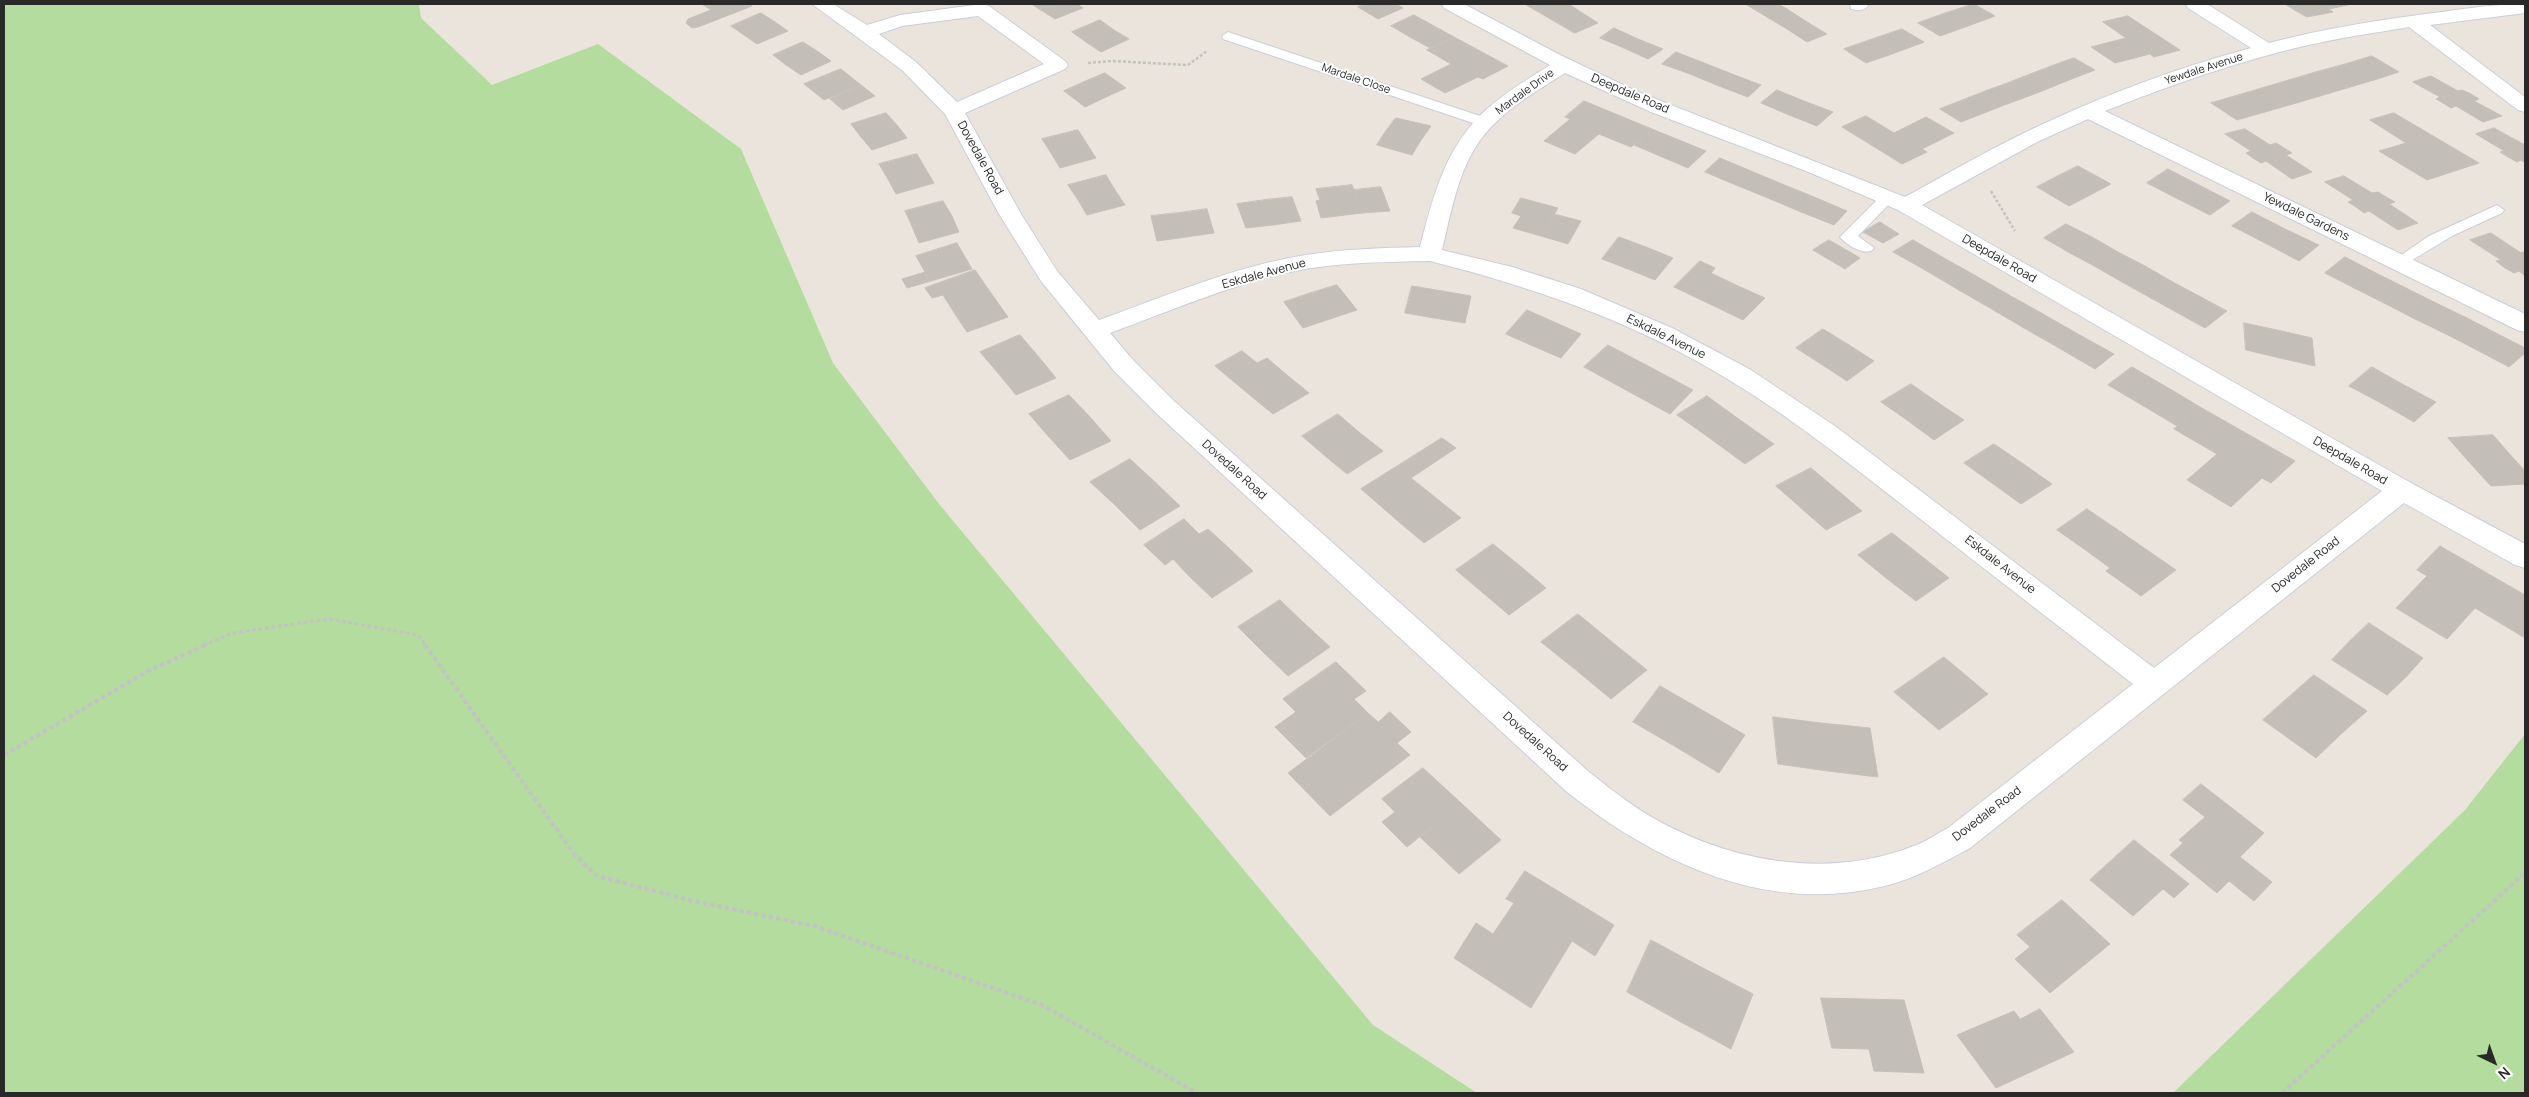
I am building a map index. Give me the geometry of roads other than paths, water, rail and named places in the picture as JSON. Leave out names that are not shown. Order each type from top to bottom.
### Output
[{"type":"street","name":"Dovedale Road","points":[[821,4],[865,32],[908,66],[954,111],[1010,214],[1040,260],[1124,366],[1164,406],[1578,782],[1617,812],[1666,842],[1712,861],[1756,874],[1801,880],[1836,880],[1884,871],[1923,858],[1959,838],[2402,490]]},
{"type":"street","name":"Deepdale Road","points":[[1451,4],[1563,65],[1657,107],[1852,180],[1897,201],[2402,490],[2525,557]]},
{"type":"street","points":[[2195,4],[2265,49]]},
{"type":"street","name":"Yewdale Avenue","points":[[1897,201],[1977,167],[2032,137],[2088,111],[2155,84],[2265,49],[2304,40],[2413,22],[2525,7]]},
{"type":"street","points":[[865,32],[900,21],[982,10],[1058,65],[954,111]]},
{"type":"street","points":[[2413,22],[2525,106]]},
{"type":"street","name":"Mardale Drive","points":[[1430,254],[1444,196],[1459,158],[1484,122],[1515,97],[1563,65]]},
{"type":"street","name":"Yewdale Gardens","points":[[2088,111],[2525,324]]},
{"type":"street","name":"Eskdale Avenue","points":[[1094,330],[1244,277],[1305,262],[1371,255],[1430,254],[1504,272],[1573,294],[1664,334],[1742,376],[1826,432],[2154,684]]},
{"type":"lane","name":"Mardale Close","points":[[1228,36],[1484,122]]},
{"type":"lane","points":[[1866,248],[1848,237],[1897,201]]},
{"type":"lane","points":[[2399,262],[2426,242],[2452,228],[2497,210]]}]
